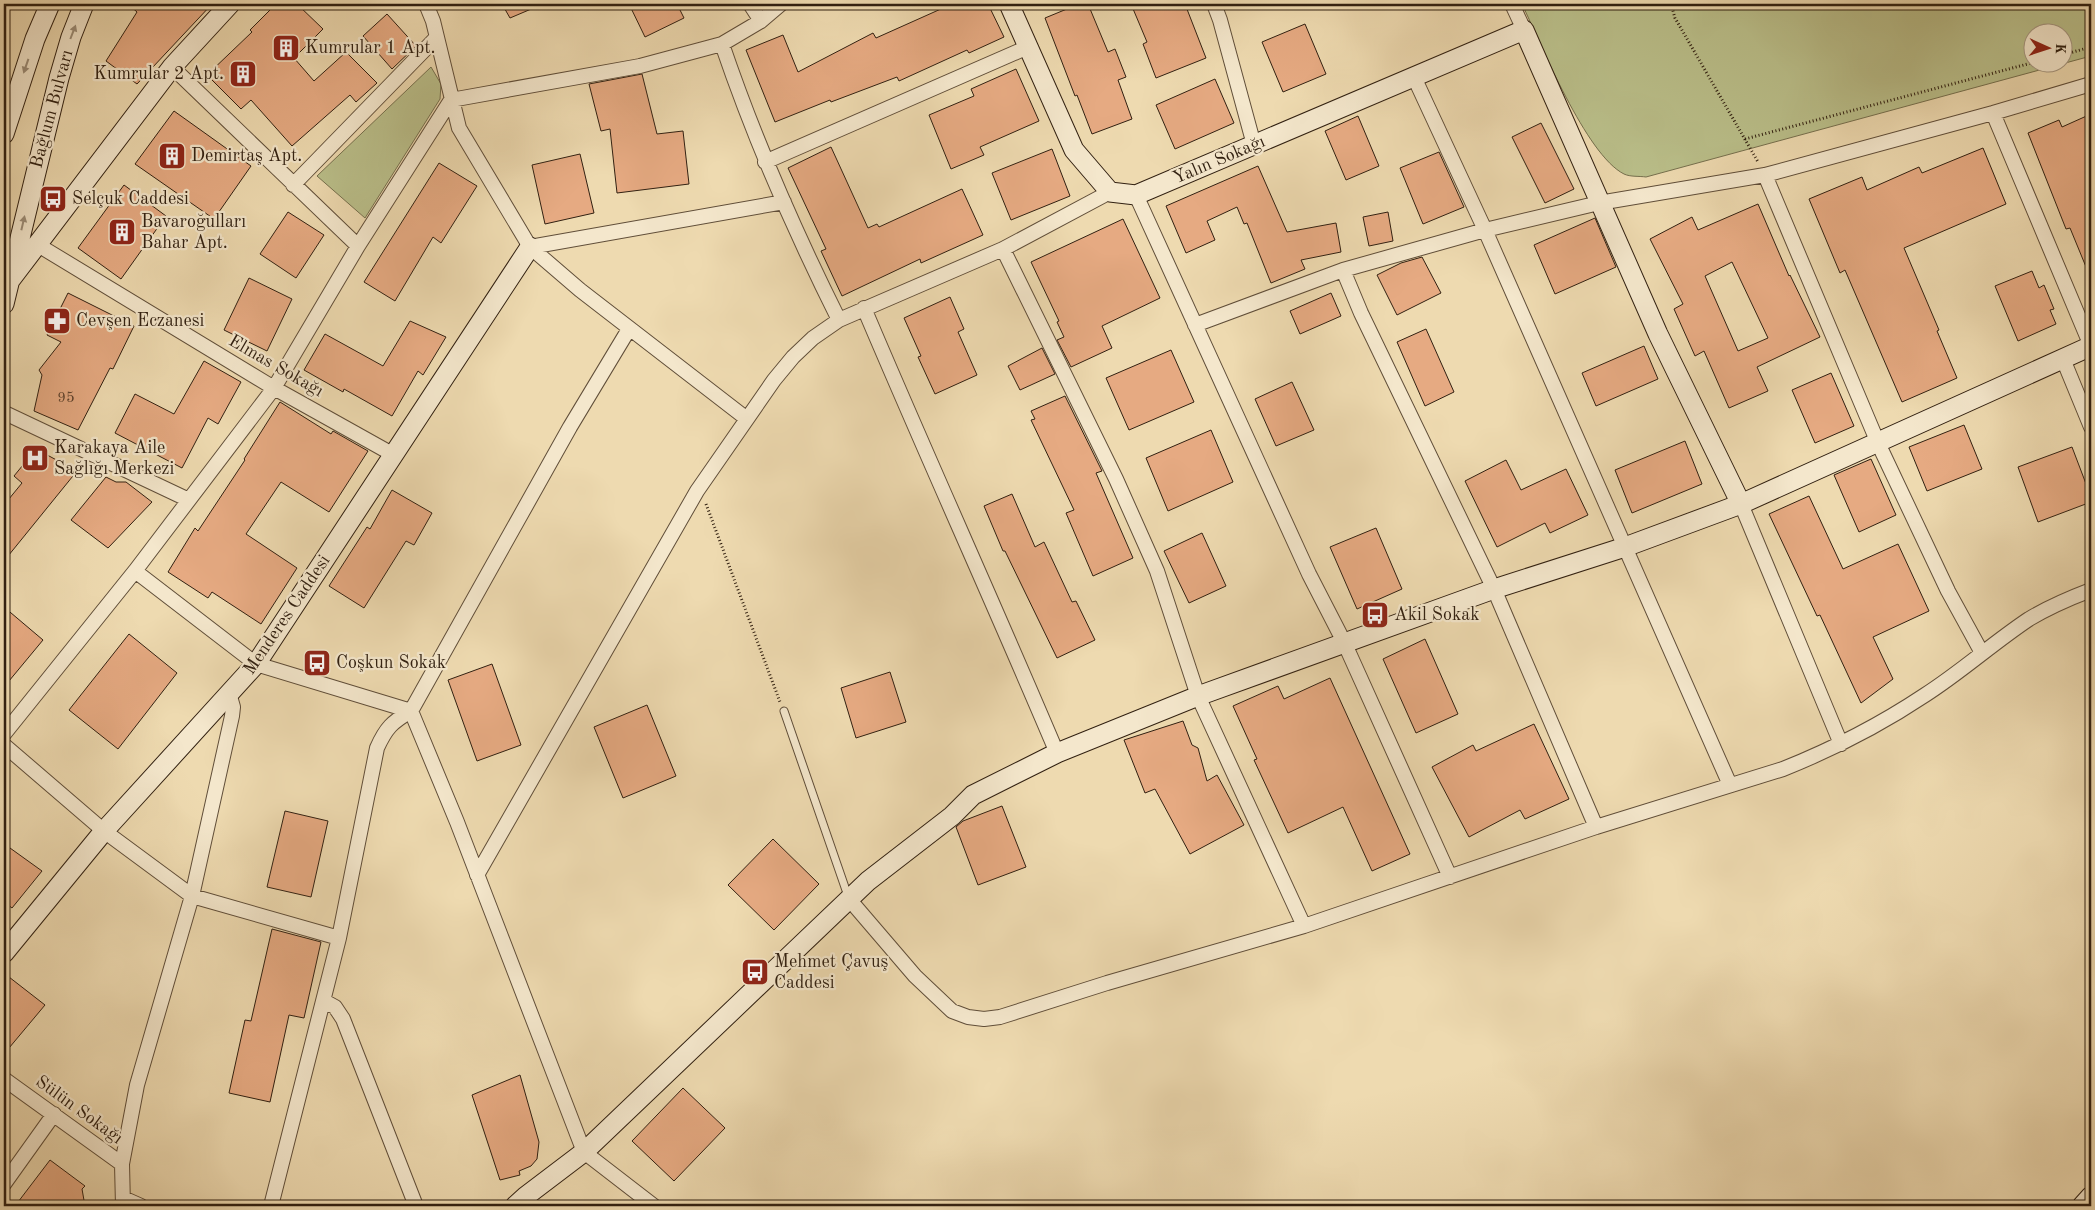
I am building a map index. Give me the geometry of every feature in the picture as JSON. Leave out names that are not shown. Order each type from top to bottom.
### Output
[{"type":"street","name":"Bağlum Bulvarı","points":[[4,134],[35,39],[50,4]]},
{"type":"street","name":"Bağlum Bulvarı","points":[[4,304],[59,78],[71,37],[84,4]]},
{"type":"street","points":[[8,284],[172,67],[230,4]]},
{"type":"street","points":[[426,4],[433,21],[459,128],[530,247],[629,329],[747,419]]},
{"type":"street","points":[[750,4],[761,20]]},
{"type":"street","points":[[4,734],[135,571],[274,388],[358,246],[452,100],[640,66],[722,44],[761,20],[781,4]]},
{"type":"street","points":[[477,875],[697,491],[774,380],[793,357],[813,338],[839,320],[1003,249],[1110,192],[1074,150],[1009,4]]},
{"type":"street","points":[[1214,4],[1254,146]]},
{"type":"street","points":[[1512,4],[1658,334],[1741,504],[1841,744]]},
{"type":"street","name":"Yalın Sokağı","points":[[1110,192],[1136,195],[1524,30]]},
{"type":"street","points":[[294,185],[436,38]]},
{"type":"street","points":[[722,44],[765,162],[839,320]]},
{"type":"street","points":[[765,162],[1028,47]]},
{"type":"street","points":[[172,67],[358,246]]},
{"type":"street","points":[[1414,77],[1485,230],[1730,785]]},
{"type":"street","points":[[1195,326],[1343,270],[1485,230],[1599,203],[1765,175],[1993,113],[2091,84]]},
{"type":"street","points":[[515,1206],[584,1152],[868,881],[952,816],[973,795],[1057,753],[1198,696],[1344,642],[1494,589],[1625,547],[1741,504],[2091,346],[1993,113]]},
{"type":"street","points":[[1765,175],[1878,443],[1948,591],[1982,653]]},
{"type":"street","points":[[1136,195],[1305,565],[1344,642],[1450,877]]},
{"type":"street","points":[[530,247],[784,202]]},
{"type":"street","name":"Elmas Sokağı","points":[[38,245],[274,388],[394,455]]},
{"type":"street","name":"Menderes Caddesi","points":[[4,953],[104,831],[256,664],[530,247]]},
{"type":"street","points":[[1003,249],[1116,479],[1157,571],[1198,696],[1304,926]]},
{"type":"street","points":[[1343,270],[1361,313],[1494,589],[1596,827]]},
{"type":"street","points":[[864,308],[1057,753]]},
{"type":"street","points":[[271,1206],[339,938],[377,748],[384,733],[393,722],[411,711],[570,428],[629,329]]},
{"type":"street","points":[[2063,359],[2091,427]]},
{"type":"street","points":[[5,416],[189,500]]},
{"type":"street","points":[[135,571],[256,664],[411,711]]},
{"type":"street","points":[[849,899],[915,976],[952,1011],[968,1018],[984,1019],[1000,1016],[1304,926],[1596,827],[1791,765],[1872,729],[1925,696],[1982,653],[2042,612],[2091,590]]},
{"type":"street","points":[[122,1164],[136,1085],[192,896],[232,716],[233,707],[229,693]]},
{"type":"street","points":[[411,711],[477,875],[584,1152],[654,1206]]},
{"type":"street","points":[[4,745],[104,831],[192,896],[339,938]]},
{"type":"street","points":[[324,1001],[335,1007],[343,1020],[416,1206]]},
{"type":"street","name":"Sülün Sokağı","points":[[4,1079],[122,1164],[123,1202]]},
{"type":"street","points":[[4,1184],[54,1114]]},
{"type":"street","points":[[2082,1206],[2091,1196]]},
{"type":"street","points":[[123,1202],[141,1206]]},
{"type":"lane","points":[[784,712],[849,899]]},
{"type":"path","points":[[1672,4],[1675,18],[1765,175]]},
{"type":"path","points":[[2072,52],[2091,47]]},
{"type":"path","points":[[1745,140],[2022,65]]},
{"type":"path","points":[[697,491],[706,503],[784,712]]},
{"type":"green space","points":[[1522,4],[2091,4],[2091,56],[2072,61],[2072,22],[2022,22],[2022,72],[2032,72],[1646,177],[1624,174],[1609,163],[1580,122]]},
{"type":"green space","points":[[431,67],[441,84],[440,99],[365,218],[317,176]]},
{"type":"building","points":[[128,4],[212,4],[137,84],[106,61],[137,12]]},
{"type":"building","points":[[276,4],[297,4],[323,29],[294,58],[314,81],[346,52],[377,83],[356,102],[350,95],[292,146],[251,100],[241,109],[207,75],[252,32],[250,30]]},
{"type":"building","points":[[502,4],[543,4],[510,18]]},
{"type":"building","points":[[629,4],[677,4],[684,18],[645,37]]},
{"type":"building","points":[[952,4],[988,4],[1004,37],[969,53],[967,50],[899,81],[897,77],[831,102],[830,100],[775,122],[746,50],[783,35],[798,72],[873,33],[876,38]]},
{"type":"building","points":[[1079,4],[1088,4],[1108,52],[1115,49],[1126,77],[1118,80],[1132,119],[1092,134],[1045,18]]},
{"type":"building","points":[[1131,4],[1185,4],[1206,58],[1156,78],[1143,44],[1147,42]]},
{"type":"building","points":[[387,14],[416,46],[392,69],[363,36]]},
{"type":"building","points":[[1305,24],[1326,74],[1283,92],[1262,42]]},
{"type":"building","points":[[1016,69],[1039,121],[980,147],[984,155],[951,169],[929,115],[974,96],[971,89]]},
{"type":"building","points":[[642,74],[657,134],[683,131],[689,184],[617,193],[610,129],[601,131],[589,84]]},
{"type":"building","points":[[1215,79],[1234,123],[1175,149],[1156,105]]},
{"type":"building","points":[[174,111],[251,166],[214,219],[135,164]]},
{"type":"building","points":[[2091,114],[2091,279],[2070,228],[2066,229],[2028,133],[2059,120],[2062,127]]},
{"type":"building","points":[[1358,116],[1379,166],[1346,180],[1325,131]]},
{"type":"building","points":[[1541,123],[1574,189],[1545,203],[1512,137]]},
{"type":"building","points":[[831,147],[868,228],[877,224],[879,227],[962,189],[983,235],[921,263],[920,259],[842,296],[821,251],[826,249],[788,168]]},
{"type":"building","points":[[1983,148],[2006,204],[1904,248],[1957,378],[1902,402],[1845,270],[1840,273],[1809,199],[1862,177],[1867,190],[1919,167],[1922,173]]},
{"type":"building","points":[[1052,149],[1070,196],[1011,220],[992,173]]},
{"type":"building","points":[[1439,152],[1464,207],[1423,224],[1400,168]]},
{"type":"building","points":[[580,154],[594,213],[545,224],[532,165]]},
{"type":"building","points":[[439,163],[477,186],[441,243],[433,237],[395,301],[364,282]]},
{"type":"building","points":[[1258,166],[1287,232],[1336,223],[1341,252],[1301,260],[1305,269],[1271,283],[1247,223],[1244,224],[1237,207],[1207,221],[1215,240],[1186,253],[1166,206]]},
{"type":"building","name":"Bavaroğulları Bahar Apt.","points":[[124,185],[166,216],[121,279],[78,248]]},
{"type":"building","points":[[1758,204],[1789,276],[1820,337],[1757,367],[1768,391],[1729,408],[1704,351],[1695,356],[1674,309],[1683,304],[1650,239],[1692,217],[1698,230]],"holes":[[[1732,262],[1768,338],[1738,351],[1705,276]]]},
{"type":"building","points":[[288,212],[324,235],[296,278],[260,254]]},
{"type":"building","points":[[1388,212],[1393,241],[1369,246],[1363,217]]},
{"type":"building","points":[[1595,218],[1616,267],[1555,294],[1534,245]]},
{"type":"building","points":[[1123,219],[1160,298],[1102,326],[1112,348],[1071,367],[1057,340],[1064,337],[1057,322],[1059,321],[1031,262]]},
{"type":"building","points":[[1422,257],[1441,293],[1397,315],[1377,275],[1401,263]]},
{"type":"building","points":[[2032,271],[2039,288],[2044,285],[2054,309],[2050,310],[2056,324],[2018,341],[1995,286]]},
{"type":"building","points":[[249,278],[292,299],[267,351],[224,330]]},
{"type":"building","points":[[68,293],[134,326],[113,369],[110,368],[78,430],[34,411],[42,375],[39,370],[61,342],[47,335]]},
{"type":"building","points":[[1331,293],[1341,316],[1300,334],[1290,311]]},
{"type":"building","points":[[950,297],[964,329],[958,332],[977,375],[935,394],[918,357],[921,356],[904,318]]},
{"type":"building","points":[[410,321],[446,337],[423,375],[418,371],[392,416],[344,389],[343,392],[304,370],[325,334],[383,366]]},
{"type":"building","points":[[1426,329],[1454,392],[1425,406],[1397,342]]},
{"type":"building","points":[[1644,346],[1658,379],[1596,406],[1582,373]]},
{"type":"building","points":[[1042,348],[1055,374],[1020,390],[1008,366]]},
{"type":"building","points":[[1171,350],[1194,402],[1129,430],[1106,378]]},
{"type":"building","points":[[204,361],[241,382],[218,424],[208,418],[182,468],[115,433],[135,394],[174,414]]},
{"type":"building","points":[[1831,373],[1854,426],[1815,443],[1792,390]]},
{"type":"building","points":[[1292,382],[1314,430],[1276,446],[1255,399]]},
{"type":"building","points":[[1065,396],[1102,471],[1096,473],[1133,558],[1093,576],[1066,513],[1074,510],[1031,420],[1035,419],[1031,411]]},
{"type":"building","points":[[280,402],[331,434],[333,431],[368,451],[329,512],[281,482],[246,534],[297,568],[261,624],[212,592],[208,598],[168,572],[195,528],[198,531],[245,460]]},
{"type":"building","points":[[1964,425],[1982,469],[1927,491],[1909,447]]},
{"type":"building","points":[[1211,430],[1233,482],[1168,511],[1146,458]]},
{"type":"building","points":[[1685,441],[1702,484],[1632,513],[1615,470]]},
{"type":"building","points":[[2072,447],[2091,497],[2091,502],[2038,522],[2018,467]]},
{"type":"building","points":[[36,449],[77,471],[4,561],[4,505],[22,483],[14,476]]},
{"type":"building","points":[[1871,459],[1896,515],[1859,532],[1834,475]]},
{"type":"building","points":[[1506,460],[1521,490],[1566,469],[1588,515],[1550,533],[1545,523],[1497,547],[1465,481]]},
{"type":"building","points":[[106,477],[116,482],[126,482],[152,502],[108,548],[71,520]]},
{"type":"building","points":[[392,490],[432,513],[414,545],[406,541],[364,608],[329,586],[367,527],[370,529]]},
{"type":"building","points":[[1012,494],[1035,547],[1044,542],[1072,602],[1076,601],[1095,640],[1057,658],[1005,551],[1003,551],[984,506]]},
{"type":"building","points":[[1809,496],[1843,569],[1898,544],[1929,611],[1873,637],[1893,679],[1861,703],[1820,615],[1817,616],[1769,514]]},
{"type":"building","points":[[1376,528],[1402,589],[1357,609],[1330,547]]},
{"type":"building","points":[[1202,533],[1226,586],[1189,603],[1164,551]]},
{"type":"building","points":[[4,607],[43,640],[4,687]]},
{"type":"building","points":[[129,634],[177,673],[118,749],[69,710]]},
{"type":"building","points":[[1425,639],[1458,714],[1416,733],[1383,659]]},
{"type":"building","points":[[492,664],[521,745],[477,761],[448,680]]},
{"type":"building","points":[[890,672],[906,722],[856,738],[841,688]]},
{"type":"building","points":[[1330,678],[1410,854],[1372,871],[1343,807],[1288,833],[1254,760],[1257,759],[1233,706],[1278,686],[1284,699]]},
{"type":"building","points":[[647,705],[676,776],[623,798],[594,727]]},
{"type":"building","points":[[1183,721],[1192,745],[1198,748],[1207,781],[1217,775],[1244,825],[1190,854],[1155,789],[1145,793],[1124,740]]},
{"type":"building","points":[[1534,724],[1569,799],[1525,819],[1520,810],[1469,837],[1432,767],[1473,745],[1476,751]]},
{"type":"building","points":[[1002,806],[1026,867],[978,885],[956,827],[963,821]]},
{"type":"building","points":[[285,811],[328,821],[311,897],[267,887]]},
{"type":"building","points":[[773,839],[819,884],[774,930],[728,885]]},
{"type":"building","points":[[10,848],[42,871],[12,908],[4,902],[4,855]]},
{"type":"building","points":[[272,929],[321,942],[304,1018],[289,1015],[270,1102],[229,1093],[245,1020],[251,1021]]},
{"type":"building","points":[[9,977],[45,1005],[4,1054],[4,984]]},
{"type":"building","points":[[520,1075],[539,1142],[537,1159],[531,1166],[519,1171],[520,1175],[500,1180],[472,1095]]},
{"type":"building","points":[[683,1088],[725,1128],[674,1181],[632,1141]]},
{"type":"building","points":[[50,1160],[85,1186],[82,1189],[85,1206],[15,1206]]},
{"type":"place","name":"Kumrular 1 Apt.","points":[[286,48]]},
{"type":"place","name":"Kumrular 2 Apt.","points":[[243,74]]},
{"type":"place","name":"Demirtaş Apt.","points":[[172,156]]},
{"type":"place","name":"Selçuk Caddesi","points":[[53,199]]},
{"type":"place","name":"Bavaroğulları Bahar Apt.","points":[[122,232]]},
{"type":"place","name":"Cevşen Eczanesi","points":[[57,321]]},
{"type":"place","name":"Karakaya Aile Sağlığı Merkezi","points":[[35,458]]},
{"type":"place","name":"Akil Sokak","points":[[1375,615]]},
{"type":"place","name":"Coşkun Sokak","points":[[317,663]]},
{"type":"place","name":"Mehmet Çavuş Caddesi","points":[[755,972]]}]
